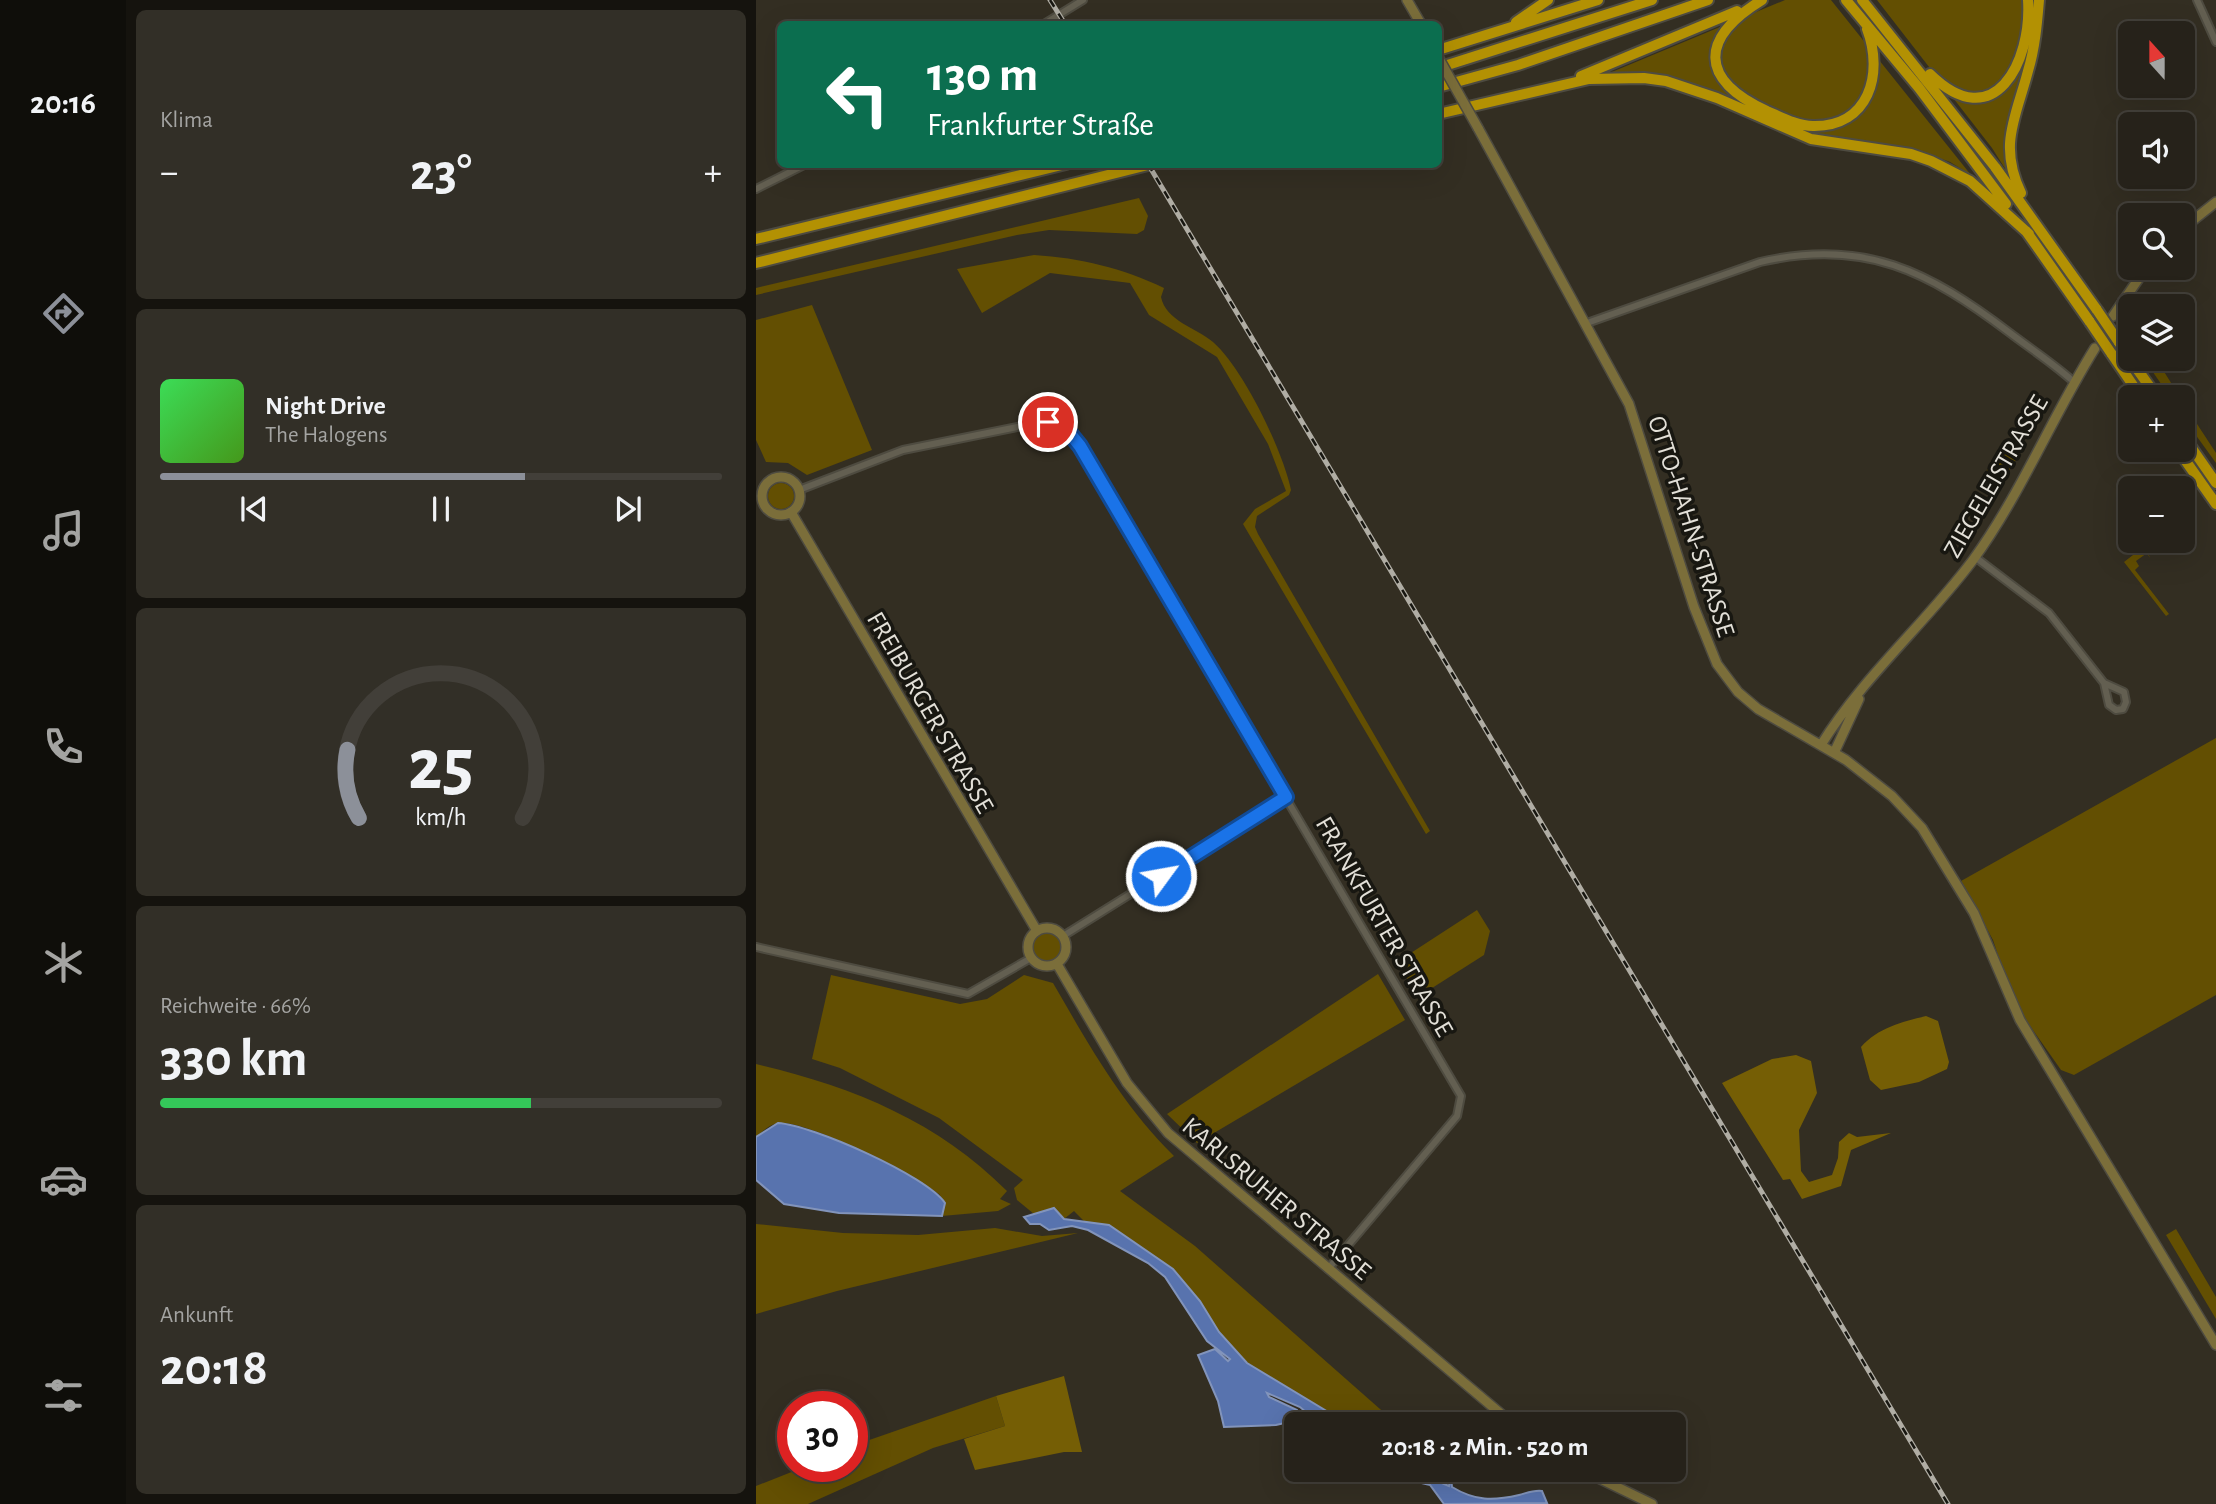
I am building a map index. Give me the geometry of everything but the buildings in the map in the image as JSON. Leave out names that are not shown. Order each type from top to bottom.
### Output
[{"type":"highway","points":[[1497,33],[1532,13],[1548,0]]},
{"type":"highway","points":[[1442,49],[1598,0]]},
{"type":"highway","points":[[1442,67],[1652,0]]},
{"type":"highway","points":[[1442,86],[1518,65],[1708,0]]},
{"type":"highway","points":[[1762,0],[1738,15],[1722,32],[1717,45],[1718,69],[1724,81],[1744,100],[1810,126],[1823,126],[1847,117],[1867,98],[1875,67],[1871,40],[1863,20]]},
{"type":"highway","points":[[1560,85],[1762,0]]},
{"type":"highway","points":[[1846,0],[2029,234],[2133,385]]},
{"type":"highway","points":[[1862,0],[1895,38],[2039,226],[2118,341]]},
{"type":"highway","points":[[1895,38],[1951,91],[1971,96],[1986,95],[2009,82],[2018,68],[2027,32],[2028,0]]},
{"type":"highway","points":[[2039,0],[2033,49],[2011,122],[2009,142],[2016,183],[2039,226]]},
{"type":"highway","points":[[1442,113],[1560,85],[1620,77],[1666,81],[1717,98],[1811,139],[1911,154],[1931,160],[1970,181],[2029,234]]},
{"type":"highway","points":[[756,239],[1049,168]]},
{"type":"highway","points":[[756,263],[1136,168]]},
{"type":"highway","points":[[2195,453],[2216,483]]},
{"type":"highway","points":[[2186,462],[2216,505]]},
{"type":"street","points":[[1049,21],[1083,0]]},
{"type":"street","points":[[1407,0],[1419,21]]},
{"type":"street","points":[[2197,0],[2216,42]]},
{"type":"street","name":"OTTO-HAHN-STRASSE","points":[[1442,64],[1621,386],[1640,430],[1695,612],[1717,664],[1738,692],[1758,709],[1821,744],[1877,783],[1922,828],[1974,913],[2010,1000],[2216,1345]]},
{"type":"street","points":[[756,189],[798,168]]},
{"type":"street","points":[[2195,219],[2216,202]]},
{"type":"street","points":[[1587,323],[1760,262],[1789,256],[1849,253],[1879,259],[1930,278],[1980,310],[2074,382]]},
{"type":"street","points":[[2113,316],[2138,280]]},
{"type":"street","name":"ZIEGELEISTRASSE","points":[[1821,744],[1867,681],[1937,607],[1975,557],[2010,503],[2095,348]]},
{"type":"street","name":"FRANKFURTER STRASSE","points":[[799,490],[902,450],[1032,424],[1058,424],[1080,446],[1461,1096],[1457,1116],[1327,1269]]},
{"type":"street","points":[[772,479],[791,480],[799,490],[800,501],[791,512],[776,515],[759,503],[764,489],[772,479]]},
{"type":"street","name":"FREIBURGER STRASSE","points":[[791,512],[1037,931]]},
{"type":"street","points":[[1975,557],[2049,613],[2105,683],[2124,692],[2127,699],[2123,709],[2116,710],[2109,705],[2105,683]]},
{"type":"street","name":"ZIEGELEISTRASSE","points":[[1834,753],[1867,681]]},
{"type":"street","points":[[1063,936],[1286,797]]},
{"type":"street","points":[[1052,929],[1063,936],[1066,952],[1057,964],[1041,966],[1031,958],[1029,941],[1037,931],[1052,929]]},
{"type":"street","points":[[756,947],[968,994],[1031,958]]},
{"type":"street","name":"KARLSRUHER STRASSE","points":[[1057,964],[1127,1083],[1150,1114],[1193,1156],[1499,1412]]},
{"type":"street","points":[[1607,1482],[1652,1504]]},
{"type":"shaded area","points":[[1785,0],[1831,0],[1971,175],[1950,162],[1914,149],[1815,136],[1704,89],[1607,74]]},
{"type":"shaded area","points":[[1877,0],[2036,0],[2026,62],[2007,134],[2011,178],[1992,148]]},
{"type":"shaded area","points":[[1139,198],[1148,216],[1144,230],[1137,234],[1049,230],[1017,235],[756,295],[756,288]]},
{"type":"shaded area","points":[[1034,255],[1101,265],[1164,288],[1161,297],[1169,312],[1213,342],[1237,371],[1271,433],[1291,490],[1289,495],[1257,516],[1255,527],[1430,831],[1426,834],[1243,524],[1255,509],[1286,491],[1268,444],[1217,357],[1149,315],[1130,283],[1050,273],[982,313],[957,269]]},
{"type":"shaded area","points":[[812,305],[872,450],[807,475],[788,463],[766,462],[756,440],[756,320]]},
{"type":"shaded area","points":[[2152,371],[2164,371],[2172,385],[2162,385]]},
{"type":"shaded area","points":[[2195,421],[2216,453],[2216,463],[2195,434]]},
{"type":"shaded area","points":[[2005,444],[2020,454],[2000,484],[1985,473]]},
{"type":"shaded area","points":[[781,483],[790,487],[794,496],[790,505],[781,509],[772,505],[768,496],[772,487]]},
{"type":"shaded area","points":[[2136,553],[2147,553],[2136,561],[2139,566],[2135,570],[2169,614],[2166,616],[2124,562]]},
{"type":"shaded area","points":[[2216,738],[2216,995],[2074,1075],[2061,1070],[2021,1013],[2008,985],[1993,940],[1961,881]]},
{"type":"shaded area","points":[[1477,910],[1490,931],[1484,955],[1418,997],[1397,962]]},
{"type":"shaded area","points":[[1047,933],[1057,937],[1061,947],[1057,957],[1047,961],[1037,957],[1033,947],[1037,937]]},
{"type":"shaded area","points":[[1378,974],[1405,1020],[1197,1143],[1167,1114]]},
{"type":"shaded area","points":[[831,975],[960,1004],[987,999],[1024,975],[1053,983],[1093,1052],[1122,1095],[1174,1156],[1120,1191],[1195,1246],[1383,1412],[1328,1412],[1247,1363],[1219,1332],[1200,1301],[1109,1225],[1087,1224],[1074,1211],[1064,1219],[1053,1208],[1034,1214],[1017,1200],[1014,1188],[1023,1180],[939,1118],[840,1068],[812,1059]]},
{"type":"shaded area","points":[[1926,1016],[1938,1021],[1949,1062],[1947,1069],[1919,1082],[1881,1090],[1870,1080],[1861,1047],[1882,1030]]},
{"type":"shaded area","points":[[1796,1055],[1811,1061],[1817,1093],[1799,1130],[1801,1171],[1809,1182],[1832,1175],[1838,1158],[1839,1142],[1849,1133],[1857,1137],[1891,1133],[1851,1150],[1841,1186],[1802,1199],[1790,1179],[1783,1180],[1722,1083],[1772,1059]]},
{"type":"shaded area","points":[[756,1064],[859,1095],[922,1126],[980,1166],[1007,1191],[1000,1199],[1011,1204],[998,1211],[942,1216],[945,1203],[939,1194],[885,1162],[836,1139],[793,1124],[779,1123],[770,1126],[756,1137]]},
{"type":"shaded area","points":[[756,1224],[843,1233],[918,1235],[995,1228],[1042,1236],[1078,1233],[837,1291],[756,1314]]},
{"type":"shaded area","points":[[2176,1229],[2216,1297],[2216,1319],[2166,1235]]},
{"type":"shaded area","points":[[1064,1376],[1082,1452],[1064,1452],[975,1470],[964,1439],[1005,1426],[996,1396]]},
{"type":"shaded area","points":[[996,1396],[1005,1426],[933,1448],[868,1477],[868,1440]]},
{"type":"shaded area","points":[[777,1478],[777,1482],[857,1482],[808,1504],[756,1504],[756,1486]]},
{"type":"water","points":[[778,1123],[841,1142],[916,1179],[945,1203],[942,1216],[839,1213],[784,1204],[756,1180],[756,1137]]},
{"type":"water","points":[[1054,1208],[1064,1219],[1109,1225],[1173,1269],[1200,1301],[1219,1332],[1247,1363],[1328,1412],[1306,1412],[1267,1393],[1269,1397],[1298,1412],[1284,1412],[1284,1423],[1276,1425],[1224,1427],[1218,1401],[1198,1355],[1215,1349],[1228,1361],[1230,1359],[1207,1341],[1165,1277],[1148,1263],[1088,1230],[1072,1226],[1049,1230],[1040,1224],[1030,1224],[1024,1217]]},
{"type":"water","points":[[1417,1482],[1440,1482],[1449,1486],[1452,1482],[1452,1487],[1484,1498],[1542,1491],[1547,1503],[1444,1504],[1430,1485]]},
{"type":"railway","points":[[1050,0],[1063,21]]},
{"type":"railway","points":[[1150,168],[1948,1504]]},
{"type":"route","points":[[1048,422],[1067,430],[1080,446],[1286,797],[1161,876]]}]
